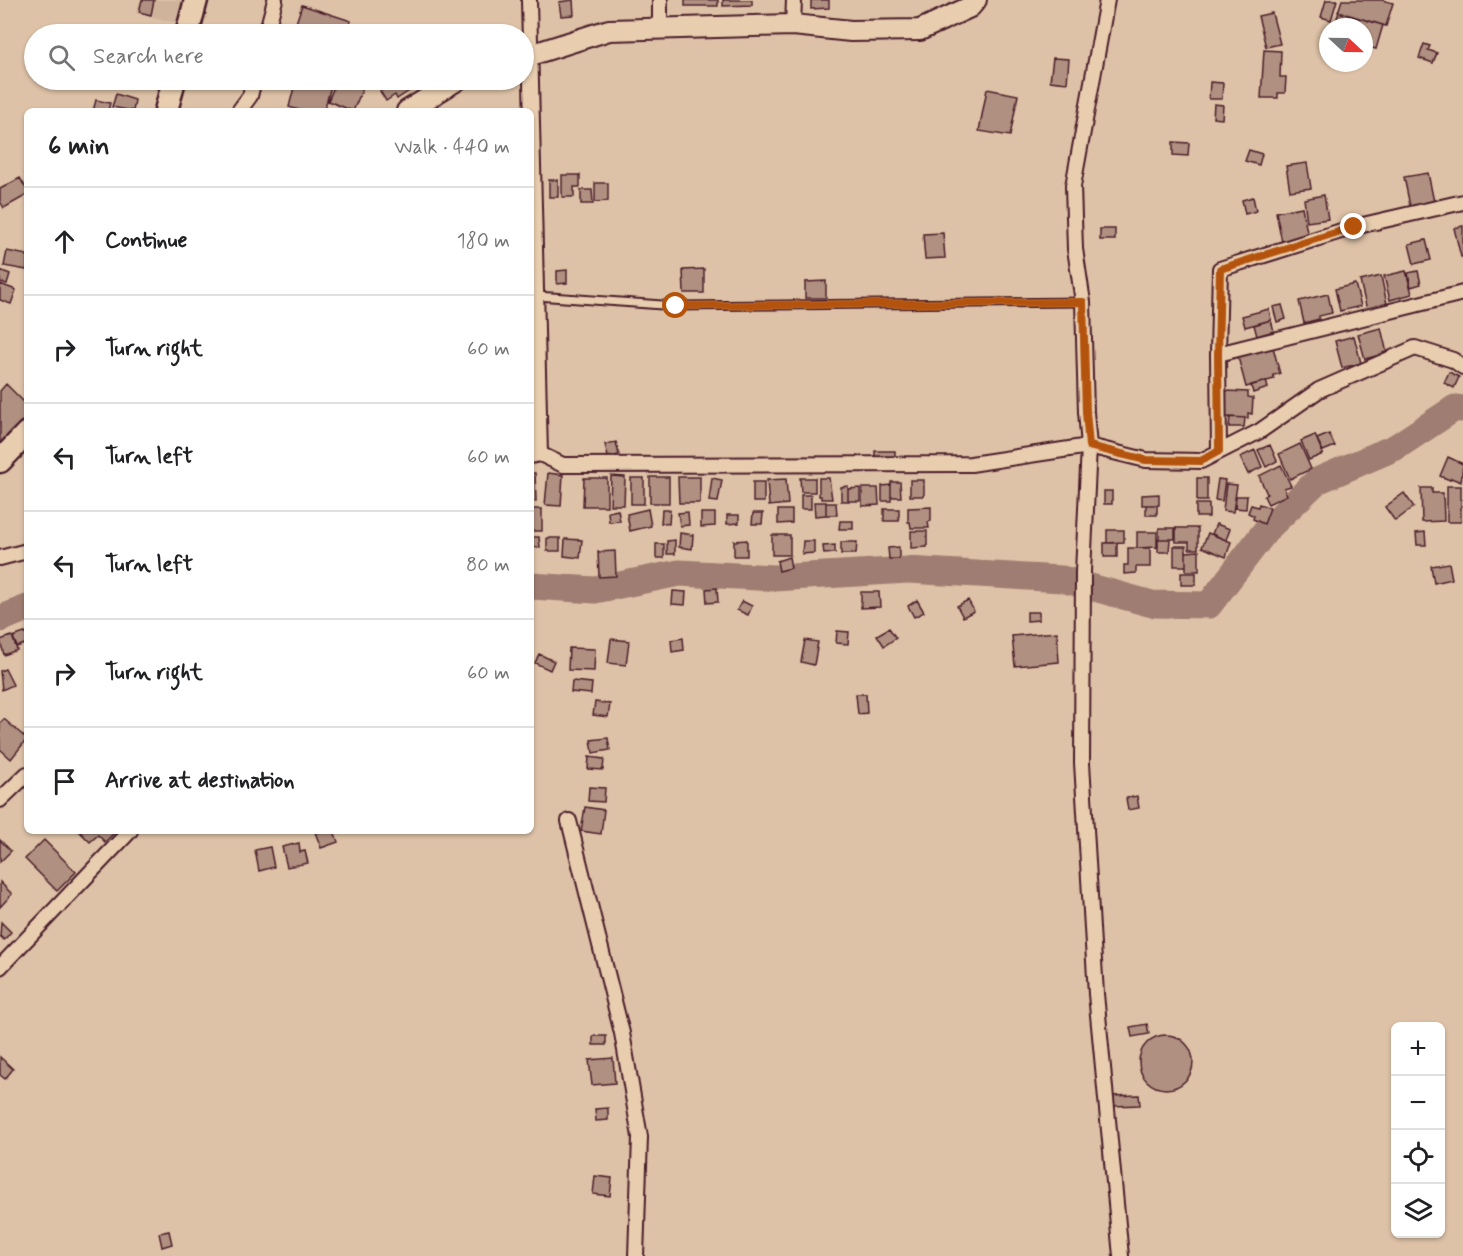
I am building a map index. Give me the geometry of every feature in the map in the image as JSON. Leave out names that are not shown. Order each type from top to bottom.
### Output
[{"type":"main road","points":[[190,24],[196,0]]},
{"type":"main road","points":[[167,108],[171,90]]},
{"type":"main road","points":[[0,461],[24,436]]},
{"type":"street","points":[[269,24],[275,0]]},
{"type":"street","points":[[529,0],[529,24]]},
{"type":"street","points":[[660,0],[660,28]]},
{"type":"street","points":[[794,0],[794,25]]},
{"type":"street","points":[[534,54],[609,30],[794,25],[851,31],[920,30],[970,7],[976,0]]},
{"type":"street","points":[[1107,0],[1073,186],[1075,249],[1083,302],[1089,446],[1083,572],[1082,763],[1096,994],[1121,1256]]},
{"type":"street","points":[[241,108],[252,90]]},
{"type":"street","points":[[412,108],[442,90]]},
{"type":"street","points":[[529,90],[530,108]]},
{"type":"street","points":[[1219,451],[1220,269],[1354,227],[1463,202]]},
{"type":"street","points":[[534,216],[537,296],[535,455],[563,465],[971,464],[1089,446],[1146,460],[1201,461],[1260,431],[1319,390],[1415,348],[1453,360],[1463,367]]},
{"type":"street","points":[[1218,354],[1463,293]]},
{"type":"street","points":[[0,558],[24,552]]},
{"type":"street","points":[[0,800],[24,777]]},
{"type":"street","points":[[569,821],[622,1033],[640,1137],[636,1256]]},
{"type":"street","points":[[0,967],[127,834]]},
{"type":"lane","points":[[537,296],[676,306],[1083,302]]},
{"type":"shaded area","points":[[140,0],[183,0],[177,23],[136,13]]},
{"type":"building","points":[[142,0],[154,0],[151,15],[139,12]]},
{"type":"building","points":[[573,0],[574,15],[561,16],[559,2]]},
{"type":"building","points":[[685,0],[718,0],[718,6],[685,6]]},
{"type":"building","points":[[723,0],[752,0],[752,5],[723,6]]},
{"type":"building","points":[[811,0],[829,0],[829,8],[811,9]]},
{"type":"building","points":[[1326,0],[1337,0],[1332,18],[1321,17]]},
{"type":"building","points":[[1342,0],[1382,0],[1393,3],[1386,26],[1373,22],[1373,18],[1359,18],[1338,12]]},
{"type":"building","points":[[302,5],[351,21],[350,24],[296,24]]},
{"type":"building","points":[[1339,12],[1359,18],[1337,18]]},
{"type":"building","points":[[1272,13],[1280,44],[1266,47],[1258,16]]},
{"type":"building","points":[[1373,22],[1383,25],[1376,49],[1373,48]]},
{"type":"building","points":[[1424,44],[1430,46],[1428,50],[1437,53],[1433,63],[1419,58]]},
{"type":"building","points":[[1264,50],[1281,51],[1280,77],[1286,77],[1285,93],[1278,93],[1278,98],[1261,98]]},
{"type":"building","points":[[1053,58],[1069,59],[1067,83],[1050,81]]},
{"type":"building","points":[[1210,82],[1223,83],[1222,99],[1209,99]]},
{"type":"building","points":[[987,89],[1018,95],[1010,136],[979,131]]},
{"type":"building","points":[[293,90],[330,90],[325,108],[289,107]]},
{"type":"building","points":[[333,90],[362,90],[354,108],[346,108],[328,101]]},
{"type":"building","points":[[380,91],[409,91],[397,99],[395,95],[386,101]]},
{"type":"building","points":[[116,94],[135,100],[134,108],[112,107]]},
{"type":"building","points":[[96,100],[110,103],[109,108],[94,108]]},
{"type":"building","points":[[1214,104],[1223,105],[1222,119],[1213,118]]},
{"type":"building","points":[[1173,142],[1189,143],[1188,156],[1173,155]]},
{"type":"building","points":[[1249,150],[1262,154],[1259,165],[1245,161]]},
{"type":"building","points":[[1307,163],[1311,188],[1290,191],[1286,166]]},
{"type":"building","points":[[1428,173],[1434,202],[1410,206],[1404,177]]},
{"type":"building","points":[[562,175],[580,175],[580,187],[574,187],[574,197],[562,197]]},
{"type":"building","points":[[20,178],[24,185],[24,197],[4,208],[0,201],[0,189]]},
{"type":"building","points":[[549,180],[558,180],[558,197],[549,197]]},
{"type":"building","points":[[595,183],[608,183],[608,201],[595,202]]},
{"type":"building","points":[[581,190],[592,190],[593,204],[581,204]]},
{"type":"building","points":[[1324,195],[1328,219],[1307,222],[1304,199]]},
{"type":"building","points":[[1253,197],[1256,211],[1245,214],[1242,200]]},
{"type":"building","points":[[1302,207],[1308,237],[1282,242],[1276,212]]},
{"type":"building","points":[[1463,226],[1463,257],[1461,257],[1454,228]]},
{"type":"building","points":[[1100,229],[1115,229],[1115,240],[1100,240]]},
{"type":"building","points":[[943,233],[945,258],[925,259],[923,234]]},
{"type":"building","points":[[1426,240],[1431,260],[1414,264],[1409,244]]},
{"type":"building","points":[[7,251],[24,254],[24,269],[4,266]]},
{"type":"building","points":[[704,269],[704,293],[684,293],[683,270]]},
{"type":"building","points":[[0,270],[10,274],[7,284],[0,282]]},
{"type":"building","points":[[567,270],[567,283],[557,284],[557,271]]},
{"type":"building","points":[[1406,271],[1412,294],[1390,300],[1384,276]]},
{"type":"building","points":[[1418,271],[1421,284],[1411,287],[1408,273]]},
{"type":"building","points":[[1381,276],[1387,304],[1367,310],[1360,281]]},
{"type":"building","points":[[826,281],[826,298],[805,298],[805,282]]},
{"type":"building","points":[[0,284],[16,290],[11,304],[0,300]]},
{"type":"building","points":[[1355,284],[1361,306],[1340,311],[1335,289]]},
{"type":"building","points":[[1328,294],[1332,313],[1304,323],[1299,301]]},
{"type":"building","points":[[1282,305],[1286,319],[1277,322],[1273,307]]},
{"type":"building","points":[[1269,309],[1271,320],[1245,327],[1242,316]]},
{"type":"building","points":[[1271,320],[1274,331],[1257,336],[1254,325]]},
{"type":"building","points":[[1381,328],[1387,353],[1365,359],[1358,334]]},
{"type":"building","points":[[1354,336],[1361,363],[1342,368],[1335,341]]},
{"type":"building","points":[[1273,347],[1280,374],[1273,375],[1274,379],[1246,387],[1238,357]]},
{"type":"building","points":[[1449,372],[1459,377],[1454,388],[1444,383]]},
{"type":"building","points":[[1266,381],[1268,388],[1253,393],[1251,385]]},
{"type":"building","points":[[6,384],[24,402],[24,426],[0,451],[0,391]]},
{"type":"building","points":[[1226,391],[1248,392],[1248,397],[1253,398],[1252,414],[1248,413],[1248,418],[1225,417]]},
{"type":"building","points":[[1230,417],[1245,418],[1244,427],[1229,427]]},
{"type":"building","points":[[1329,434],[1335,446],[1323,451],[1317,439]]},
{"type":"building","points":[[1315,435],[1323,454],[1309,460],[1301,441]]},
{"type":"building","points":[[616,442],[619,455],[608,457],[605,444]]},
{"type":"building","points":[[1300,444],[1311,469],[1290,479],[1279,454]]},
{"type":"building","points":[[1270,445],[1277,461],[1266,467],[1258,450]]},
{"type":"building","points":[[1255,450],[1262,467],[1248,474],[1240,457]]},
{"type":"building","points":[[875,451],[895,451],[895,460],[875,460]]},
{"type":"building","points":[[1448,457],[1463,464],[1461,482],[1440,476]]},
{"type":"building","points":[[1281,465],[1291,486],[1284,488],[1287,495],[1268,504],[1264,496],[1267,494],[1259,476]]},
{"type":"building","points":[[534,473],[535,473],[536,501],[534,501]]},
{"type":"building","points":[[548,473],[563,475],[561,506],[545,505]]},
{"type":"building","points":[[611,476],[625,477],[624,505],[610,505]]},
{"type":"building","points":[[650,477],[669,477],[669,503],[650,503]]},
{"type":"building","points":[[678,477],[700,477],[700,503],[679,503]]},
{"type":"building","points":[[584,478],[607,478],[607,506],[583,506]]},
{"type":"building","points":[[631,478],[644,478],[644,504],[631,504]]},
{"type":"building","points":[[712,478],[722,480],[718,502],[709,501]]},
{"type":"building","points":[[800,478],[815,478],[815,492],[801,492]]},
{"type":"building","points":[[819,478],[829,478],[832,499],[821,499],[819,496]]},
{"type":"building","points":[[1197,478],[1207,478],[1207,501],[1197,501]]},
{"type":"building","points":[[786,479],[788,504],[769,506],[767,480]]},
{"type":"building","points":[[1218,479],[1225,480],[1222,501],[1215,500]]},
{"type":"building","points":[[910,480],[924,480],[924,496],[910,496]]},
{"type":"building","points":[[753,482],[764,482],[764,502],[753,502]]},
{"type":"building","points":[[891,482],[900,482],[901,497],[891,497]]},
{"type":"building","points":[[1226,484],[1237,485],[1233,512],[1223,511]]},
{"type":"building","points":[[891,485],[891,501],[882,501],[882,486]]},
{"type":"building","points":[[848,486],[848,501],[841,501],[841,487]]},
{"type":"building","points":[[1447,486],[1461,486],[1461,522],[1447,522]]},
{"type":"building","points":[[860,488],[860,501],[848,501],[848,489]]},
{"type":"building","points":[[862,488],[878,488],[879,505],[862,506]]},
{"type":"building","points":[[1421,488],[1432,488],[1432,493],[1443,493],[1444,521],[1422,522]]},
{"type":"building","points":[[1104,491],[1112,491],[1112,504],[1104,504]]},
{"type":"building","points":[[1404,493],[1414,507],[1395,521],[1385,507]]},
{"type":"building","points":[[1159,494],[1159,505],[1142,505],[1142,495]]},
{"type":"building","points":[[801,495],[811,495],[811,509],[801,509]]},
{"type":"building","points":[[1236,496],[1247,496],[1246,509],[1235,508]]},
{"type":"building","points":[[814,502],[826,502],[826,515],[815,516]]},
{"type":"building","points":[[826,503],[836,503],[837,515],[826,515]]},
{"type":"building","points":[[1196,504],[1209,504],[1209,517],[1196,517]]},
{"type":"building","points":[[1259,504],[1270,508],[1264,524],[1253,519],[1254,516],[1248,513],[1251,505],[1258,507]]},
{"type":"building","points":[[1146,505],[1157,505],[1157,515],[1146,515]]},
{"type":"building","points":[[931,507],[929,528],[911,528],[908,522],[908,508]]},
{"type":"building","points":[[534,509],[542,509],[542,531],[534,531]]},
{"type":"building","points":[[648,509],[651,526],[630,531],[627,514]]},
{"type":"building","points":[[884,509],[899,509],[899,521],[884,521]]},
{"type":"building","points":[[618,510],[620,521],[609,522],[608,512]]},
{"type":"building","points":[[662,510],[670,510],[669,524],[661,523]]},
{"type":"building","points":[[778,510],[792,510],[792,523],[778,524]]},
{"type":"building","points":[[688,512],[689,525],[680,526],[678,513]]},
{"type":"building","points":[[701,513],[715,513],[715,526],[701,527]]},
{"type":"building","points":[[753,513],[763,513],[762,524],[752,524]]},
{"type":"building","points":[[727,515],[739,515],[739,523],[727,524]]},
{"type":"building","points":[[840,521],[853,521],[853,529],[839,529]]},
{"type":"building","points":[[1216,524],[1230,529],[1226,540],[1212,534]]},
{"type":"building","points":[[1159,528],[1175,528],[1175,539],[1159,539]]},
{"type":"building","points":[[1176,528],[1198,528],[1198,549],[1189,549],[1189,542],[1176,542]]},
{"type":"building","points":[[1107,530],[1124,530],[1124,542],[1107,543]]},
{"type":"building","points":[[911,531],[927,531],[927,547],[911,548]]},
{"type":"building","points":[[1137,532],[1157,532],[1157,547],[1137,548]]},
{"type":"building","points":[[1425,532],[1426,545],[1417,545],[1416,533]]},
{"type":"building","points":[[680,533],[693,535],[692,549],[679,547]]},
{"type":"building","points":[[1208,533],[1231,542],[1226,557],[1202,547]]},
{"type":"building","points":[[772,535],[790,535],[790,555],[772,555]]},
{"type":"building","points":[[534,537],[539,537],[540,547],[534,548]]},
{"type":"building","points":[[547,538],[560,538],[560,551],[547,551]]},
{"type":"building","points":[[565,539],[582,540],[580,558],[564,556]]},
{"type":"building","points":[[1158,539],[1170,539],[1169,552],[1158,552]]},
{"type":"building","points":[[675,540],[675,554],[667,554],[667,541]]},
{"type":"building","points":[[747,540],[747,556],[734,556],[734,541]]},
{"type":"building","points":[[803,541],[814,541],[814,553],[802,554]]},
{"type":"building","points":[[841,542],[857,542],[856,554],[841,554]]},
{"type":"building","points":[[1104,543],[1117,543],[1117,557],[1104,557]]},
{"type":"building","points":[[656,544],[664,544],[664,558],[656,558]]},
{"type":"building","points":[[835,545],[835,553],[824,554],[823,546]]},
{"type":"building","points":[[1174,546],[1186,546],[1186,566],[1174,566]]},
{"type":"building","points":[[899,547],[899,559],[889,559],[888,548]]},
{"type":"building","points":[[1128,548],[1150,548],[1150,567],[1136,567],[1136,573],[1124,574],[1124,565],[1128,565]]},
{"type":"building","points":[[615,551],[616,576],[599,577],[598,552]]},
{"type":"building","points":[[1199,551],[1199,571],[1186,571],[1186,552]]},
{"type":"building","points":[[789,557],[791,568],[779,571],[777,561]]},
{"type":"building","points":[[1449,563],[1452,579],[1434,583],[1431,566]]},
{"type":"building","points":[[1181,573],[1196,573],[1196,585],[1181,585]]},
{"type":"building","points":[[717,588],[718,602],[707,603],[706,589]]},
{"type":"building","points":[[673,591],[686,592],[685,605],[672,604]]},
{"type":"building","points":[[861,592],[879,592],[880,607],[861,608]]},
{"type":"building","points":[[917,600],[924,612],[914,617],[908,606]]},
{"type":"building","points":[[968,600],[974,611],[963,617],[957,606]]},
{"type":"building","points":[[742,601],[752,606],[748,615],[737,610]]},
{"type":"building","points":[[1027,612],[1039,612],[1039,620],[1027,621]]},
{"type":"building","points":[[889,628],[896,638],[884,646],[877,635]]},
{"type":"building","points":[[837,631],[849,632],[848,644],[836,643]]},
{"type":"building","points":[[1057,632],[1059,662],[1015,666],[1012,636]]},
{"type":"building","points":[[24,633],[24,644],[17,647],[13,637]]},
{"type":"building","points":[[12,636],[17,650],[4,655],[0,640]]},
{"type":"building","points":[[683,638],[684,650],[672,652],[671,640]]},
{"type":"building","points":[[611,639],[629,641],[626,665],[608,663]]},
{"type":"building","points":[[805,640],[818,642],[814,665],[801,662]]},
{"type":"building","points":[[569,648],[595,649],[594,671],[568,670]]},
{"type":"building","points":[[539,654],[554,661],[550,670],[535,663]]},
{"type":"building","points":[[5,669],[13,685],[2,690],[0,671]]},
{"type":"building","points":[[572,681],[592,683],[591,694],[571,692]]},
{"type":"building","points":[[856,694],[866,694],[867,713],[858,714]]},
{"type":"building","points":[[595,702],[610,704],[608,717],[593,715]]},
{"type":"building","points":[[4,719],[24,736],[24,743],[11,759],[0,749],[0,723]]},
{"type":"building","points":[[608,738],[610,750],[593,753],[591,740]]},
{"type":"building","points":[[589,757],[604,759],[603,770],[588,769]]},
{"type":"building","points":[[589,787],[605,788],[604,802],[588,801]]},
{"type":"building","points":[[1137,796],[1139,808],[1128,810],[1126,798]]},
{"type":"building","points":[[585,807],[604,810],[601,834],[581,831]]},
{"type":"building","points":[[82,834],[113,834],[105,842],[98,835],[90,842]]},
{"type":"building","points":[[316,834],[335,834],[338,842],[321,848]]},
{"type":"building","points":[[0,840],[11,851],[0,862]]},
{"type":"building","points":[[44,840],[76,872],[57,891],[25,859]]},
{"type":"building","points":[[299,843],[300,852],[305,851],[308,863],[287,867],[282,847]]},
{"type":"building","points":[[270,847],[274,867],[259,871],[255,850]]},
{"type":"building","points":[[0,882],[12,894],[0,907]]},
{"type":"building","points":[[1,922],[11,932],[4,940],[0,936]]},
{"type":"building","points":[[1147,1024],[1149,1034],[1132,1037],[1130,1027]]},
{"type":"building","points":[[1166,1035],[1176,1037],[1185,1043],[1191,1052],[1193,1062],[1191,1072],[1185,1081],[1176,1087],[1166,1089],[1156,1087],[1147,1081],[1141,1072],[1139,1062],[1141,1052],[1147,1043],[1156,1037]]},
{"type":"building","points":[[593,1036],[606,1036],[606,1045],[593,1045]]},
{"type":"building","points":[[0,1057],[13,1069],[5,1079],[0,1075]]},
{"type":"building","points":[[613,1058],[615,1083],[592,1085],[589,1060]]},
{"type":"building","points":[[1139,1095],[1140,1105],[1113,1106],[1112,1096]]},
{"type":"building","points":[[608,1108],[608,1120],[596,1121],[595,1109]]},
{"type":"building","points":[[595,1176],[612,1178],[610,1196],[593,1194]]},
{"type":"building","points":[[169,1231],[172,1244],[162,1247],[159,1233]]},
{"type":"waterway","points":[[534,586],[595,590],[679,573],[774,578],[908,570],[1062,579],[1152,604],[1209,605],[1267,529],[1317,481],[1396,447],[1455,408],[1463,409]]},
{"type":"waterway","points":[[0,619],[24,609]]},
{"type":"route","points":[[676,306],[1083,302],[1089,446],[1146,460],[1201,461],[1219,451],[1220,269],[1354,227]]}]
